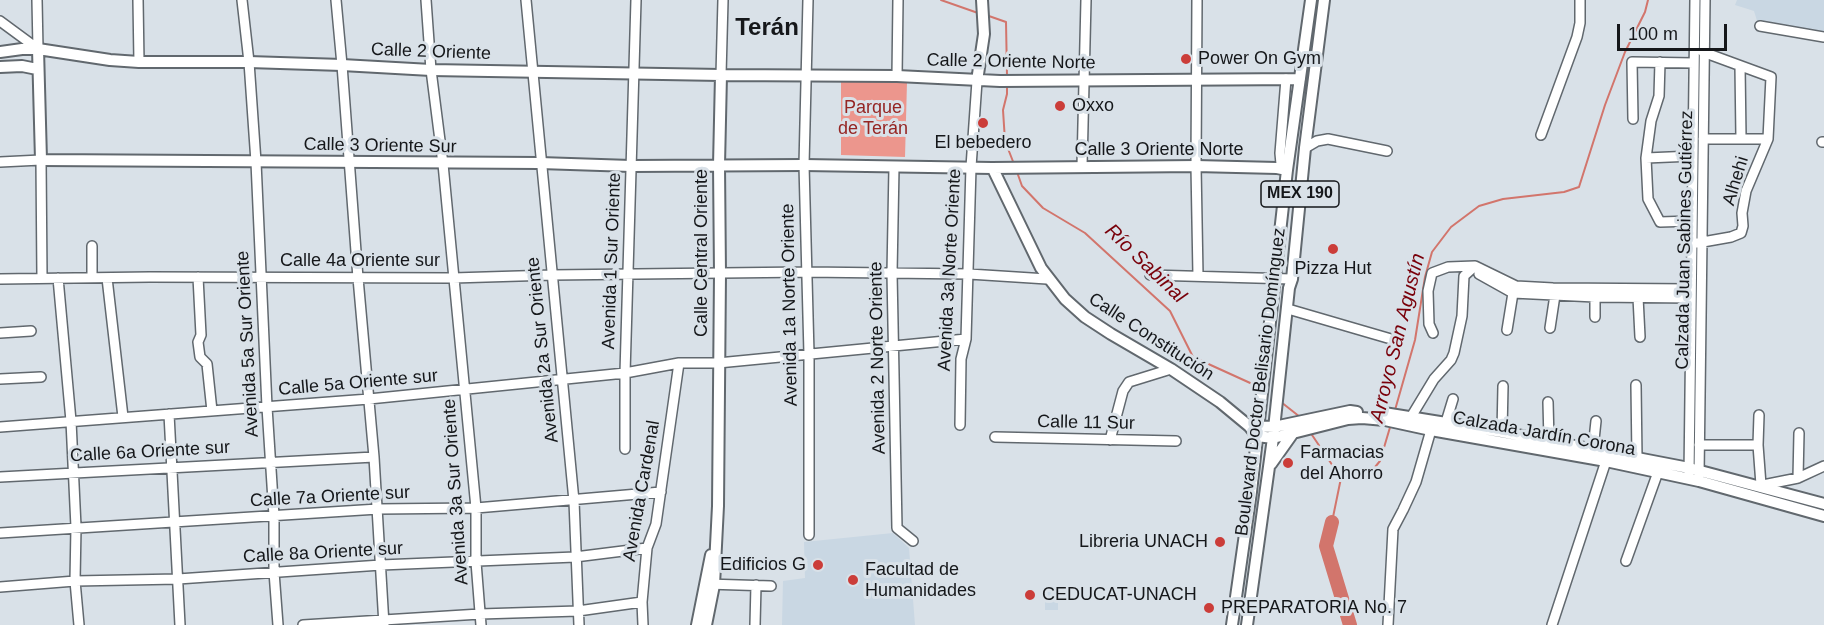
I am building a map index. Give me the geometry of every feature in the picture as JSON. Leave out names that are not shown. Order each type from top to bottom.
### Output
[{"type":"main road","name":"Boulevard Doctor Belisario Domínguez","points":[[1232,625],[1251,492],[1256,426],[1287,170],[1311,0]]},
{"type":"main road","name":"Boulevard Doctor Belisario Domínguez","points":[[1247,625],[1279,388],[1305,148],[1324,0]]},
{"type":"main road","points":[[977,81],[984,34],[983,3]]},
{"type":"main road","name":"Calle 2 Oriente","points":[[0,52],[38,49],[139,62],[249,62],[431,70],[721,75]]},
{"type":"main road","points":[[2,66],[38,49],[41,160]]},
{"type":"main road","points":[[2,66],[37,69]]},
{"type":"main road","name":"Calle 2 Oriente Norte","points":[[721,75],[897,76],[977,81],[1300,79]]},
{"type":"main road","name":"Calle Central Oriente","points":[[710,584],[718,506],[721,75]]},
{"type":"main road","points":[[1300,194],[1287,170],[1305,148]]},
{"type":"main road","name":"Calle 3 Oriente Sur","points":[[41,160],[719,165]]},
{"type":"main road","points":[[719,165],[997,169]]},
{"type":"main road","name":"Calle 3 Oriente Norte","points":[[997,169],[1031,166],[1196,166],[1287,170]]},
{"type":"main road","name":"Calle Constitución","points":[[997,169],[1041,268],[1047,279],[1065,299],[1111,334],[1172,369],[1256,426]]},
{"type":"main road","name":"Calzada Jardín Corona","points":[[1256,426],[1295,429],[1350,411],[1446,422],[1637,458],[1824,516]]},
{"type":"main road","name":"Calzada Jardín Corona","points":[[1404,418],[1431,430],[1658,472],[1694,475],[1758,486],[1824,504]]},
{"type":"main road","points":[[1269,466],[1295,429]]},
{"type":"main road","points":[[697,625],[710,584]]},
{"type":"main road","points":[[706,625],[710,584]]},
{"type":"street","points":[[37,0],[38,49]]},
{"type":"street","points":[[138,0],[139,62]]},
{"type":"street","name":"Avenida 5a Sur Oriente","points":[[242,0],[256,162],[278,625]]},
{"type":"street","points":[[336,0],[374,457],[384,622]]},
{"type":"street","name":"Avenida 3a Sur Oriente","points":[[426,0],[431,70],[443,164],[476,508],[476,562],[481,625]]},
{"type":"street","name":"Avenida 2a Sur Oriente","points":[[526,0],[531,72],[574,501],[579,625]]},
{"type":"street","name":"Avenida 1 Sur Oriente","points":[[625,449],[625,373],[636,0]]},
{"type":"street","name":"Calle Central Oriente","points":[[721,75],[723,0]]},
{"type":"street","name":"Avenida 1a Norte Oriente","points":[[808,0],[804,165],[809,354],[809,535]]},
{"type":"street","points":[[897,76],[898,0]]},
{"type":"street","points":[[1082,166],[1086,0]]},
{"type":"street","points":[[1197,0],[1198,276]]},
{"type":"street","points":[[1541,135],[1577,37],[1580,23],[1580,0]]},
{"type":"street","points":[[1694,475],[1696,329],[1691,294],[1696,243],[1692,221],[1697,169],[1693,156],[1694,63],[1699,22],[1695,0]]},
{"type":"street","name":"Calzada Juan Sabines Gutiérrez","points":[[1694,475],[1698,445],[1697,169],[1703,139],[1703,52],[1699,22],[1704,0]]},
{"type":"street","points":[[0,21],[38,49]]},
{"type":"street","points":[[1760,26],[1824,37]]},
{"type":"street","points":[[1703,52],[1771,77],[1768,139],[1703,139]]},
{"type":"street","points":[[1633,119],[1632,62],[1694,63]]},
{"type":"street","points":[[1660,62],[1659,96],[1651,121],[1646,158],[1648,199],[1660,222],[1692,221]]},
{"type":"street","points":[[1740,66],[1741,138]]},
{"type":"street","points":[[1286,79],[1280,153],[1281,164],[1287,170]]},
{"type":"street","name":"Avenida 3a Norte Oriente","points":[[960,425],[961,359],[966,339],[971,167],[977,81]]},
{"type":"street","name":"Alhehi","points":[[1696,243],[1741,233],[1746,191],[1768,139]]},
{"type":"street","points":[[1305,148],[1317,141],[1328,140],[1387,151]]},
{"type":"street","points":[[1646,158],[1693,156]]},
{"type":"street","points":[[0,162],[41,160],[42,278]]},
{"type":"street","name":"Avenida 2 Norte Oriente","points":[[894,167],[892,273],[897,528],[913,541]]},
{"type":"street","points":[[92,246],[92,278]]},
{"type":"street","points":[[1433,333],[1429,324],[1428,291],[1432,273],[1448,267],[1471,267],[1516,286],[1556,295],[1595,297],[1614,293],[1638,297],[1691,294]]},
{"type":"street","points":[[1471,267],[1513,293],[1534,290],[1691,294]]},
{"type":"street","points":[[1404,418],[1455,353],[1462,316],[1464,276],[1471,267]]},
{"type":"street","name":"Calle 4a Oriente sur","points":[[0,279],[453,278],[807,272],[969,274],[1047,279]]},
{"type":"street","points":[[1150,275],[1292,279]]},
{"type":"street","points":[[198,277],[201,335],[198,342],[200,357],[207,364],[212,411]]},
{"type":"street","points":[[58,278],[72,421],[76,527],[75,581],[79,625]]},
{"type":"street","points":[[107,278],[123,417]]},
{"type":"street","points":[[1507,330],[1513,293]]},
{"type":"street","points":[[1550,328],[1556,295]]},
{"type":"street","points":[[1595,297],[1595,317]]},
{"type":"street","points":[[1638,297],[1640,337]]},
{"type":"street","points":[[1288,309],[1391,339]]},
{"type":"street","points":[[0,333],[31,331]]},
{"type":"street","name":"Calle 5a Oriente sur","points":[[0,427],[369,399],[625,373],[679,363],[718,363],[966,339]]},
{"type":"street","name":"Avenida Cardenal","points":[[643,625],[642,602],[647,548],[656,524],[679,363]]},
{"type":"street","points":[[1110,440],[1123,391],[1129,382],[1172,369]]},
{"type":"street","points":[[0,379],[41,377]]},
{"type":"street","points":[[1502,432],[1503,386]]},
{"type":"street","points":[[1636,386],[1637,458]]},
{"type":"street","points":[[1446,422],[1453,399]]},
{"type":"street","points":[[1548,402],[1549,441]]},
{"type":"street","points":[[169,414],[180,625]]},
{"type":"street","points":[[1759,415],[1758,486],[1798,478],[1824,466]]},
{"type":"street","points":[[1593,449],[1596,421]]},
{"type":"street","points":[[1388,625],[1393,529],[1416,482],[1431,430]]},
{"type":"street","points":[[1798,433],[1798,478]]},
{"type":"street","name":"Calle 11 Sur","points":[[994,437],[1176,441]]},
{"type":"street","points":[[1698,445],[1758,445]]},
{"type":"street","name":"Calle 6a Oriente sur","points":[[0,477],[374,457]]},
{"type":"street","points":[[1552,625],[1606,461]]},
{"type":"street","points":[[1626,561],[1658,472]]},
{"type":"street","name":"Calle 7a Oriente sur","points":[[0,533],[378,509],[476,508],[661,492]]},
{"type":"street","name":"Calle 8a Oriente sur","points":[[0,587],[75,581],[178,579],[381,565],[575,557],[647,548]]},
{"type":"street","points":[[710,584],[771,586]]},
{"type":"street","points":[[755,625],[756,585]]},
{"type":"street","points":[[303,625],[384,622],[480,614],[578,611],[642,602]]},
{"type":"shaded area","points":[[1737,0],[1824,0],[1824,36],[1758,24],[1754,11],[1735,5]]},
{"type":"shaded area","name":"Facultad de Humanidades","points":[[893,533],[909,548],[915,625],[782,625],[783,581],[805,578],[804,542]]},
{"type":"shaded area","points":[[1045,592],[1058,592],[1058,610],[1045,610]]},
{"type":"green space","name":"Parque de Terán","points":[[841,79],[907,82],[905,157],[841,155]]},
{"type":"waterway","name":"Río Sabinal","points":[[941,0],[978,13]]},
{"type":"waterway","name":"Arroyo San Agustín","points":[[1395,410],[1415,340],[1425,277],[1432,252],[1451,227],[1479,206],[1503,199],[1564,192],[1579,187],[1605,105],[1648,0]]},
{"type":"waterway","name":"Río Sabinal","points":[[986,15],[1006,22],[1007,76]]},
{"type":"waterway","name":"Río Sabinal","points":[[1007,85],[1003,110],[1005,141],[1014,164]]},
{"type":"waterway","name":"Río Sabinal","points":[[1017,172],[1022,186],[1043,208],[1085,233],[1170,311],[1193,357],[1259,387]]},
{"type":"waterway","name":"Río Sabinal","points":[[1281,402],[1300,417]]},
{"type":"waterway","name":"Arroyo San Agustín","points":[[1341,478],[1366,478],[1380,461],[1391,424]]},
{"type":"waterway","name":"Río Sabinal","points":[[1310,432],[1341,478],[1332,522]]},
{"type":"waterway","name":"Río Sabinal","points":[[1332,522],[1326,546],[1350,625]]},
{"type":"place","name":"Power On Gym","points":[[1186,59]]},
{"type":"place","name":"Oxxo","points":[[1060,106]]},
{"type":"place","name":"El bebedero","points":[[983,123]]},
{"type":"place","name":"Pizza Hut","points":[[1333,249]]},
{"type":"place","name":"Farmacias del Ahorro","points":[[1288,463]]},
{"type":"place","name":"Libreria UNACH","points":[[1220,542]]},
{"type":"place","name":"Edificios G","points":[[818,565]]},
{"type":"place","name":"Facultad de Humanidades","points":[[853,580]]},
{"type":"place","name":"CEDUCAT-UNACH","points":[[1030,595]]},
{"type":"place","name":"PREPARATORIA No. 7","points":[[1209,608]]},
{"type":"district","name":"Terán","points":[[767,28]]}]
